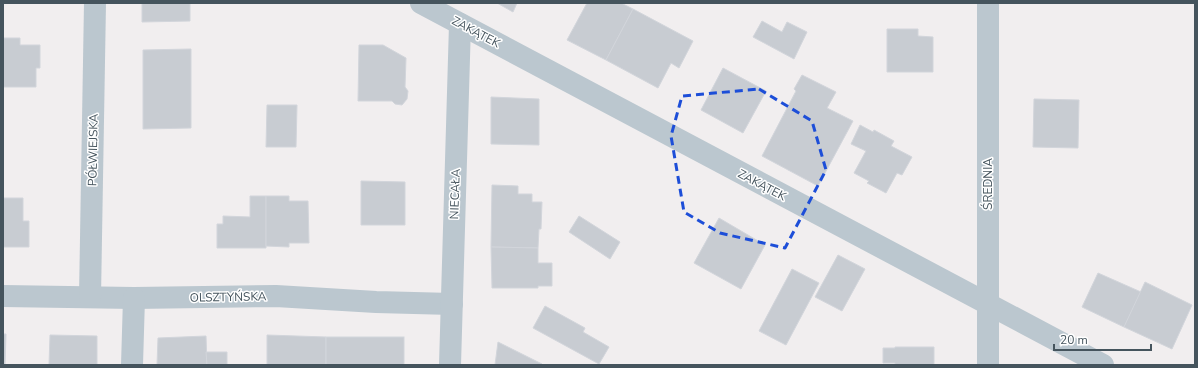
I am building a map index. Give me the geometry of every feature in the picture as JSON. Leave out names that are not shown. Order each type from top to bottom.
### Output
[{"type":"street","name":"PÓŁWIEJSKA","points":[[90,297],[95,3]]},
{"type":"street","name":"ZAKĄTEK","points":[[421,3],[1103,365]]},
{"type":"street","name":"ŚREDNIA","points":[[988,3],[988,365]]},
{"type":"street","name":"NIECAŁA","points":[[450,365],[460,24]]},
{"type":"street","name":"OLSZTYŃSKA","points":[[3,296],[134,298],[276,296],[376,302],[452,304]]},
{"type":"street","points":[[132,365],[134,298]]},
{"type":"highlighted area","points":[[759,89],[812,121],[826,170],[785,248],[720,233],[684,212],[671,136],[682,96]]},
{"type":"building","points":[[142,3],[190,3],[190,21],[142,22]]},
{"type":"building","points":[[497,3],[517,3],[513,12]]},
{"type":"building","points":[[587,3],[621,3],[633,9],[606,60],[567,40]]},
{"type":"building","points":[[633,9],[693,41],[679,68],[671,63],[658,88],[606,60]]},
{"type":"building","points":[[762,21],[782,32],[787,22],[807,32],[794,59],[753,37]]},
{"type":"building","points":[[887,29],[918,29],[918,36],[933,37],[933,72],[887,72]]},
{"type":"building","points":[[3,38],[20,38],[20,45],[40,45],[40,68],[36,68],[36,87],[3,87]]},
{"type":"building","points":[[359,45],[383,45],[406,58],[405,87],[408,91],[407,99],[402,105],[395,104],[392,101],[358,101]]},
{"type":"building","points":[[191,49],[191,128],[143,129],[143,50]]},
{"type":"building","points":[[723,68],[766,91],[743,133],[701,110]]},
{"type":"building","points":[[802,75],[836,92],[827,108],[853,121],[818,186],[762,156],[796,91],[794,89]]},
{"type":"building","points":[[491,97],[539,99],[539,145],[491,144]]},
{"type":"building","points":[[1034,99],[1079,100],[1078,148],[1033,147]]},
{"type":"building","points":[[267,105],[297,105],[296,147],[266,147]]},
{"type":"building","points":[[860,125],[873,132],[874,130],[894,141],[891,146],[912,157],[902,175],[897,173],[886,193],[867,183],[869,181],[854,173],[866,151],[851,144]]},
{"type":"building","points":[[361,181],[405,182],[405,225],[361,225]]},
{"type":"building","points":[[492,185],[518,186],[518,194],[532,194],[532,202],[542,202],[541,229],[539,229],[538,248],[491,247]]},
{"type":"building","points":[[250,196],[266,196],[266,248],[217,248],[217,224],[223,224],[223,216],[250,217]]},
{"type":"building","points":[[266,196],[289,196],[289,201],[308,201],[309,243],[289,243],[289,247],[266,246]]},
{"type":"building","points":[[3,198],[23,198],[23,221],[29,221],[29,247],[3,247]]},
{"type":"building","points":[[579,216],[620,242],[610,259],[569,232]]},
{"type":"building","points":[[719,218],[765,245],[741,289],[694,263]]},
{"type":"building","points":[[491,247],[538,248],[538,263],[552,263],[552,286],[538,286],[538,288],[492,288]]},
{"type":"building","points":[[838,255],[865,269],[842,311],[815,297]]},
{"type":"building","points":[[792,269],[819,283],[786,345],[759,331]]},
{"type":"building","points":[[1098,273],[1141,292],[1124,327],[1082,307]]},
{"type":"building","points":[[1145,282],[1192,305],[1172,349],[1124,327]]},
{"type":"building","points":[[545,306],[585,328],[583,332],[609,347],[599,364],[533,328]]},
{"type":"building","points":[[3,334],[6,334],[5,365],[3,365]]},
{"type":"building","points":[[50,335],[97,336],[97,365],[49,365]]},
{"type":"building","points":[[267,335],[326,337],[326,365],[267,365]]},
{"type":"building","points":[[206,336],[207,365],[157,365],[158,338]]},
{"type":"building","points":[[326,337],[404,337],[404,365],[326,365]]},
{"type":"building","points":[[498,342],[542,364],[542,365],[495,365]]},
{"type":"building","points":[[934,347],[934,365],[895,365],[895,363],[883,363],[883,348]]},
{"type":"building","points":[[206,352],[227,352],[227,365],[207,365]]}]
